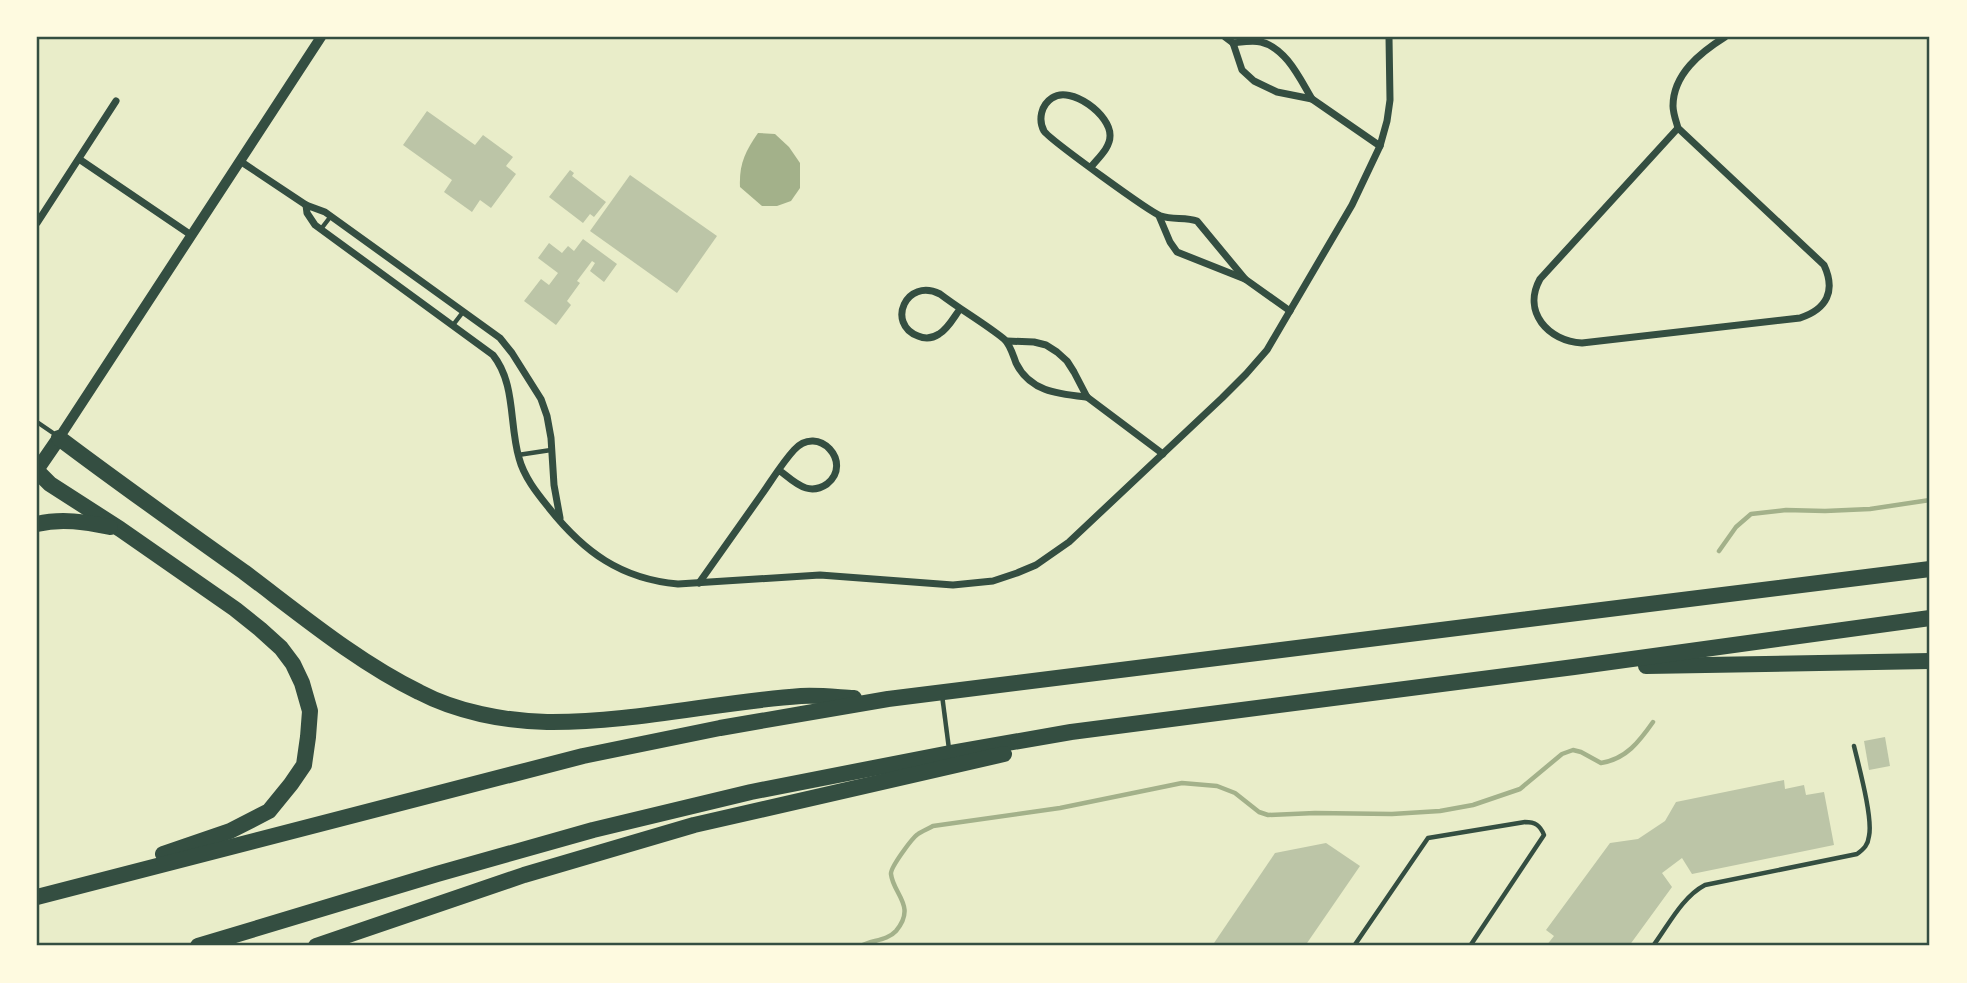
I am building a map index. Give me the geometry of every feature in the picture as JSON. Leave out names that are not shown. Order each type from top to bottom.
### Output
[{"type":"highway","points":[[59,438],[362,659],[420,693],[447,704],[507,719],[546,722],[604,719],[803,696],[888,699]]},
{"type":"highway","points":[[37,471],[50,484],[120,529],[235,610],[281,648],[302,683],[310,711],[304,765],[270,811],[230,831],[142,861],[105,868],[37,895]]},
{"type":"highway","points":[[37,524],[64,520],[83,521],[120,529]]},
{"type":"highway","points":[[37,895],[583,756],[720,728],[888,699],[1930,569]]},
{"type":"highway","points":[[198,946],[425,877],[593,830],[751,792],[950,753],[1071,732],[1930,618]]},
{"type":"highway","points":[[1574,667],[1930,661]]},
{"type":"highway","points":[[316,946],[524,875],[694,825],[1011,752],[1071,732]]},
{"type":"main road","points":[[37,471],[59,438]]},
{"type":"street","points":[[59,438],[321,37]]},
{"type":"street","points":[[1225,37],[1233,43],[1238,62],[1247,76],[1277,92],[1312,99],[1380,146]]},
{"type":"street","points":[[306,205],[311,221],[486,349],[499,362],[510,400],[518,455],[527,477],[561,522],[588,549],[620,570],[659,583],[678,584],[799,575],[946,585],[974,584],[1017,573],[1054,554],[1084,529],[1247,374],[1267,350],[1352,205],[1380,146],[1390,100],[1389,37]]},
{"type":"street","points":[[1678,128],[1540,279],[1534,290],[1535,312],[1542,323],[1558,337],[1570,343],[1583,344],[1800,318],[1818,310],[1825,303],[1830,284],[1824,265],[1678,128],[1673,106],[1676,88],[1684,71],[1713,44],[1725,37]]},
{"type":"street","points":[[1233,43],[1254,41],[1270,45],[1294,69],[1312,99]]},
{"type":"street","points":[[1091,167],[1109,143],[1106,121],[1078,97],[1061,94],[1053,97],[1046,102],[1041,116],[1044,131],[1091,167],[1159,216],[1197,221],[1245,279]]},
{"type":"street","points":[[37,223],[116,101]]},
{"type":"street","points":[[79,159],[191,234]]},
{"type":"street","points":[[240,161],[306,205],[316,207],[331,216],[500,338],[523,368],[541,399],[547,416],[561,522]]},
{"type":"street","points":[[1159,216],[1177,252],[1245,279],[1290,310]]},
{"type":"street","points":[[960,309],[945,329],[931,337],[923,338],[909,331],[902,316],[906,300],[911,295],[926,290],[940,294],[1007,341],[1046,345],[1067,361],[1087,397],[1163,454]]},
{"type":"street","points":[[1007,341],[1018,366],[1025,377],[1035,385],[1047,391],[1087,397]]},
{"type":"street","points":[[699,583],[779,470],[794,450],[807,441],[823,443],[830,448],[836,461],[834,477],[829,483],[814,489],[800,485],[779,470]]},
{"type":"lane","points":[[321,229],[331,216]]},
{"type":"lane","points":[[453,325],[463,312]]},
{"type":"lane","points":[[37,422],[59,438]]},
{"type":"lane","points":[[518,455],[551,450]]},
{"type":"lane","points":[[941,693],[950,753]]},
{"type":"lane","points":[[1653,946],[1688,897],[1705,885],[1857,854],[1865,848],[1870,835],[1870,822],[1854,746]]},
{"type":"lane","points":[[1354,946],[1428,838],[1535,822],[1544,835],[1469,946]]},
{"type":"shaded area","points":[[758,133],[775,134],[789,147],[800,163],[800,188],[791,201],[777,206],[762,206],[740,187],[744,158]]},
{"type":"building","points":[[427,111],[475,145],[483,135],[513,157],[506,166],[516,174],[491,208],[480,200],[472,212],[444,192],[452,180],[403,145]]},
{"type":"building","points":[[570,170],[574,173],[572,176],[606,202],[594,217],[590,214],[583,223],[549,197]]},
{"type":"building","points":[[630,175],[717,236],[677,293],[590,231]]},
{"type":"building","points":[[583,239],[617,264],[604,282],[590,271],[595,263],[592,261],[577,281],[580,283],[567,301],[571,305],[556,325],[524,301],[541,279],[549,285],[558,273],[538,258],[549,243],[562,253],[568,246],[574,251]]},
{"type":"building","points":[[1885,737],[1890,766],[1869,770],[1864,741]]},
{"type":"building","points":[[1784,780],[1785,789],[1804,785],[1806,795],[1824,792],[1834,845],[1692,874],[1682,858],[1662,873],[1672,887],[1629,946],[1546,946],[1554,936],[1546,930],[1610,843],[1638,839],[1665,821],[1676,802]]},
{"type":"building","points":[[1326,843],[1360,866],[1305,946],[1212,946],[1275,853]]},
{"type":"waterway","points":[[1719,551],[1736,527],[1751,514],[1786,510],[1870,509],[1930,500]]},
{"type":"waterway","points":[[861,946],[888,937],[902,922],[904,907],[891,874],[902,853],[915,837],[933,826],[1060,808],[1182,783],[1217,786],[1235,793],[1259,812],[1268,815],[1440,811],[1473,805],[1520,789],[1562,754],[1573,750],[1601,763],[1618,758],[1637,743],[1653,722]]}]
